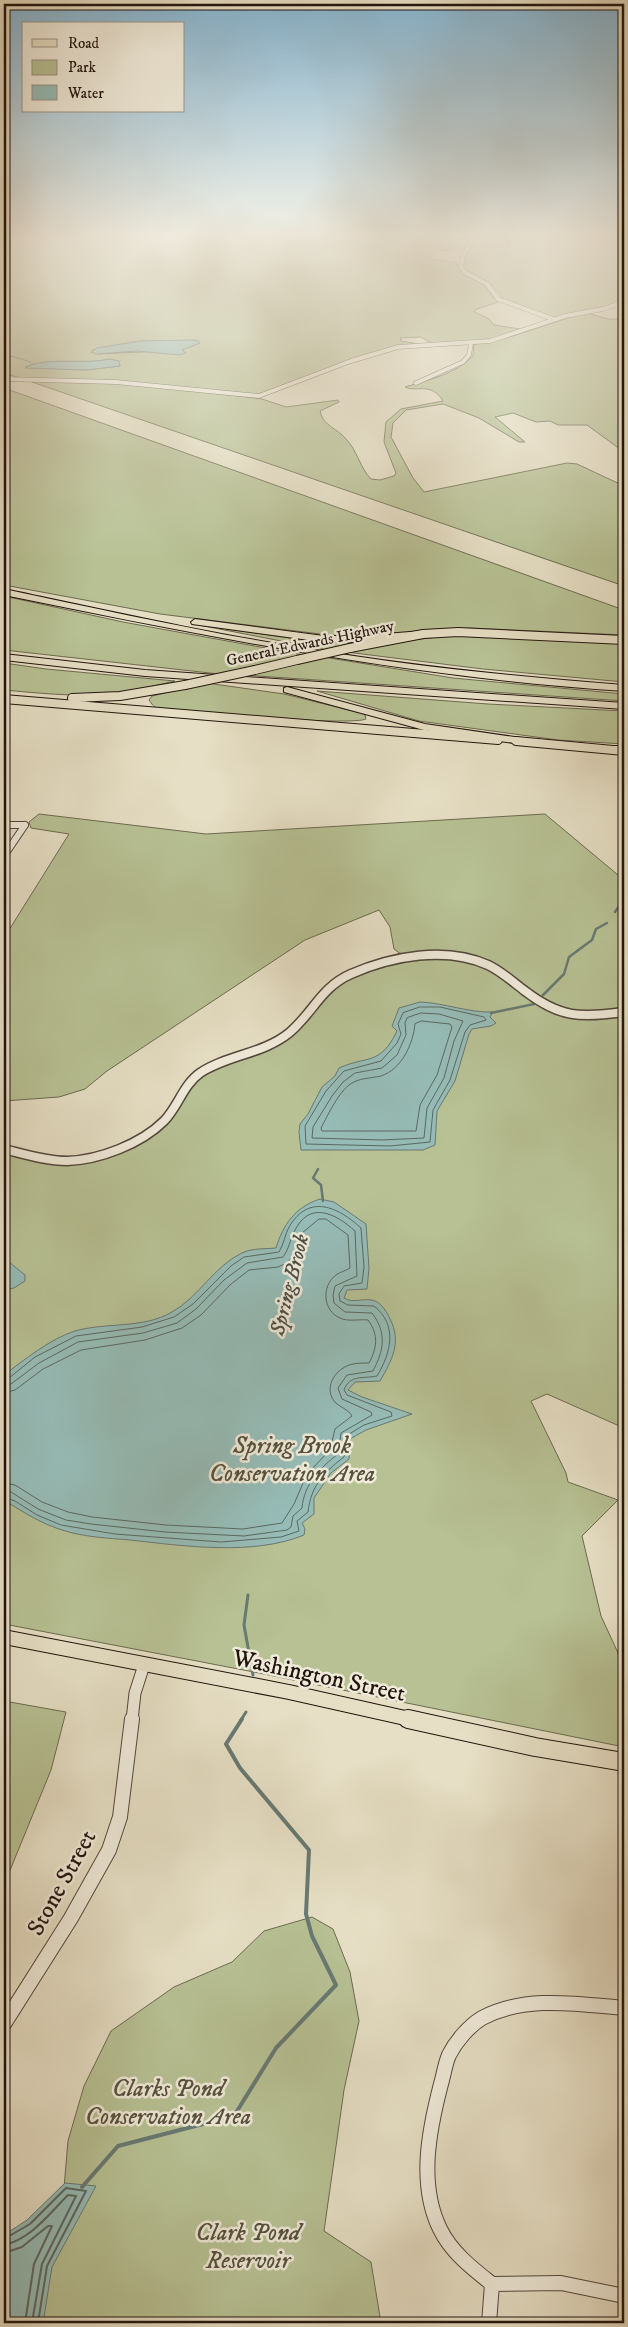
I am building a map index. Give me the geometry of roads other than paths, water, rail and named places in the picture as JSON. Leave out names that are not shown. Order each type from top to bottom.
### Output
[{"type":"highway","points":[[4,592],[225,637],[336,656],[490,676],[624,688]]},
{"type":"highway","points":[[51,601],[319,639],[354,640],[423,634]]},
{"type":"highway","points":[[4,657],[106,669],[215,678],[624,706]]},
{"type":"highway","points":[[215,678],[294,691],[440,731],[528,742]]},
{"type":"highway","points":[[598,748],[624,750]]},
{"type":"main road","name":"General Edwards Highway","points":[[4,694],[71,698],[120,696],[184,686],[350,648],[423,634],[486,632],[624,640]]},
{"type":"main road","points":[[146,710],[133,707],[131,701],[139,696],[167,689]]},
{"type":"main road","points":[[4,699],[598,748]]},
{"type":"main road","name":"Washington Street","points":[[4,1637],[289,1692],[535,1747],[624,1762]]},
{"type":"street","points":[[4,380],[116,382],[259,396],[351,361],[398,347],[460,344]]},
{"type":"street","points":[[416,383],[463,362],[470,355],[471,344]]},
{"type":"street","points":[[4,826],[25,825],[4,856]]},
{"type":"street","points":[[4,1149],[67,1161],[87,1158],[139,1139],[163,1121],[184,1090],[197,1076],[214,1065],[274,1043],[288,1034],[301,1021],[322,993],[340,979],[394,961],[438,954],[462,957],[488,965],[541,1002],[563,1014],[590,1016],[624,1012]]},
{"type":"street","name":"Stone Street","points":[[4,2024],[71,1918],[109,1850],[120,1817],[135,1693],[144,1665]]},
{"type":"street","points":[[624,2008],[534,2002],[512,2007],[483,2018],[451,2051],[438,2093],[431,2128],[428,2164],[431,2194],[440,2228],[448,2242],[464,2260],[492,2284],[561,2283],[624,2296]]},
{"type":"street","points":[[489,2323],[492,2284]]},
{"type":"water","points":[[124,344],[198,344],[182,350],[186,353],[180,355],[137,351],[97,354],[91,352],[97,348]]},
{"type":"water","points":[[109,359],[119,361],[120,366],[86,370],[25,368],[43,362],[100,361]]},
{"type":"water","points":[[420,1002],[493,1012],[490,1017],[496,1023],[491,1026],[472,1029],[469,1034],[455,1081],[437,1111],[435,1145],[423,1150],[301,1150],[300,1124],[308,1114],[322,1087],[335,1076],[339,1068],[372,1058],[385,1050],[397,1031],[392,1026],[399,1008]]},
{"type":"water","points":[[320,1199],[334,1202],[366,1224],[369,1268],[367,1289],[347,1290],[344,1298],[348,1300],[371,1300],[378,1302],[394,1327],[394,1351],[380,1381],[355,1382],[348,1390],[362,1397],[412,1414],[366,1430],[350,1439],[349,1459],[331,1473],[314,1498],[314,1514],[302,1523],[305,1529],[304,1535],[263,1545],[218,1548],[95,1537],[70,1532],[46,1524],[4,1500],[4,1375],[47,1344],[75,1331],[149,1321],[172,1312],[182,1306],[232,1259],[250,1250],[276,1248],[286,1224],[291,1218],[311,1202]]},
{"type":"water","points":[[4,1258],[25,1275],[25,1281],[14,1288],[4,1290]]},
{"type":"water","name":"Clarks Pond Conservation Area","points":[[65,2183],[96,2186],[52,2267],[43,2323],[4,2323],[4,2235],[27,2220]]},
{"type":"waterway","points":[[4,354],[28,361],[34,365]]},
{"type":"waterway","name":"Spring Brook","points":[[615,912],[624,899]]},
{"type":"waterway","name":"Spring Brook","points":[[543,995],[564,974],[569,957],[592,940],[596,929],[607,923]]},
{"type":"waterway","name":"Spring Brook","points":[[491,1013],[534,1004]]},
{"type":"waterway","name":"Spring Brook","points":[[318,1169],[313,1178],[321,1185],[323,1201]]},
{"type":"waterway","name":"Spring Brook","points":[[248,1595],[244,1625],[253,1675]]},
{"type":"waterway","name":"Spring Brook","points":[[241,1720],[246,1712]]},
{"type":"waterway","name":"Spring Brook","points":[[82,2187],[118,2146],[234,2116],[276,2048],[336,1985],[312,1936],[306,1914],[309,1850],[240,1768],[226,1744],[242,1719]]},
{"type":"park label","name":"Spring Brook Conservation Area","points":[[292,1460]]},
{"type":"park label","name":"Clark Pond Reservoir","points":[[248,2247]]}]
